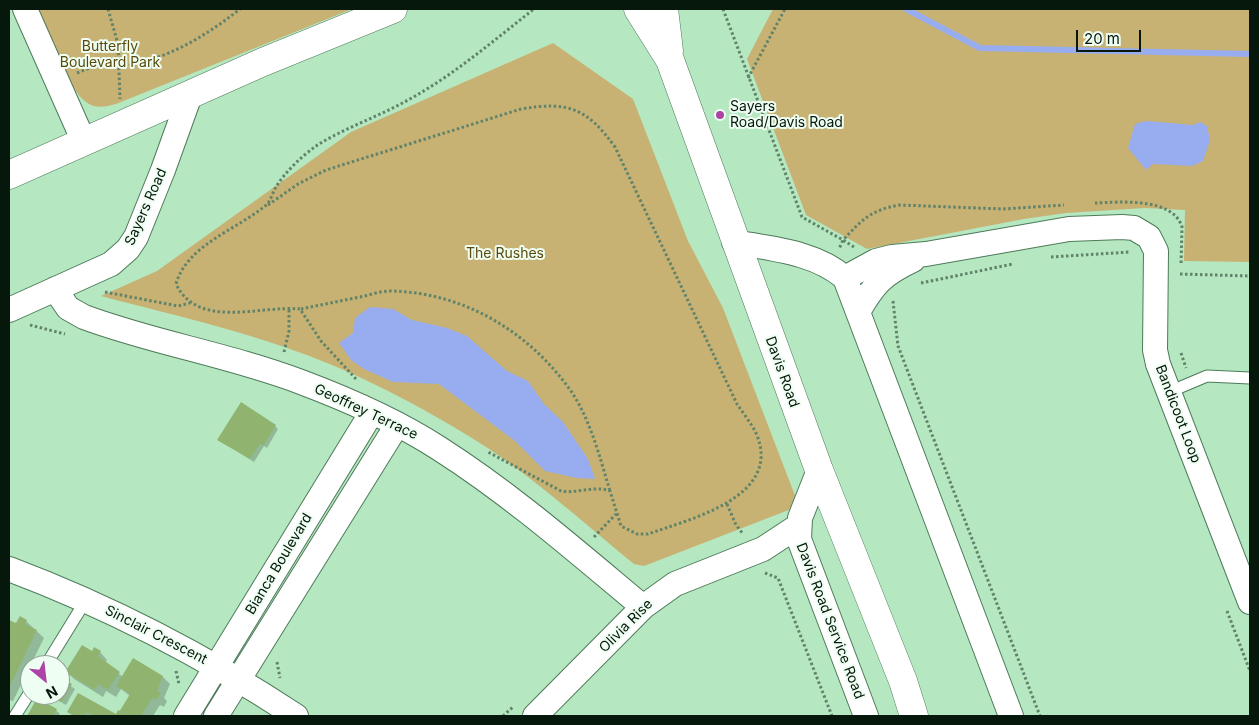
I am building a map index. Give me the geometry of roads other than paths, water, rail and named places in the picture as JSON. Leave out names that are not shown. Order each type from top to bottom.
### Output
[{"type":"main road","points":[[11,173],[394,9]]},
{"type":"main road","name":"Davis Road","points":[[638,9],[670,60]]},
{"type":"main road","name":"Davis Road","points":[[664,9],[670,60],[734,242],[818,470],[903,681],[920,716]]},
{"type":"main road","name":"Davis Road","points":[[903,681],[914,716]]},
{"type":"street","points":[[25,9],[84,142]]},
{"type":"street","name":"Sayers Road","points":[[9,310],[111,264],[128,249],[136,237],[163,170],[190,95]]},
{"type":"street","name":"Bandicoot Loop","points":[[926,254],[1069,230],[1122,227],[1143,232],[1154,244],[1156,251],[1155,350],[1169,392],[1250,602]]},
{"type":"street","points":[[734,242],[809,257],[832,266],[845,278],[1011,716]]},
{"type":"street","points":[[845,278],[876,261],[926,254]]},
{"type":"street","points":[[858,312],[873,286],[881,278],[926,254]]},
{"type":"street","name":"Geoffrey Terrace","points":[[55,289],[68,308],[84,317],[276,373],[372,412],[397,425],[439,448],[480,476],[643,607]]},
{"type":"street","name":"Bianca Boulevard","points":[[186,716],[372,412]]},
{"type":"street","name":"Bianca Boulevard","points":[[216,716],[397,425]]},
{"type":"street","name":"Davis Road Service Road","points":[[818,470],[798,526],[799,539],[804,559],[866,716]]},
{"type":"street","name":"Olivia Rise","points":[[526,710],[643,607],[675,584],[758,551],[798,526]]},
{"type":"street","name":"Olivia Rise","points":[[758,551],[787,553],[804,559]]},
{"type":"street","name":"Sinclair Crescent","points":[[9,569],[86,600],[188,651],[217,666],[296,716]]},
{"type":"lane","points":[[1169,392],[1207,376],[1250,378]]},
{"type":"lane","points":[[52,655],[86,600]]},
{"type":"lane","points":[[15,716],[22,705]]},
{"type":"water","points":[[1146,121],[1193,125],[1200,122],[1207,126],[1210,140],[1203,161],[1192,166],[1153,164],[1146,170],[1128,148],[1135,124]]},
{"type":"water","points":[[370,307],[393,309],[412,320],[447,328],[467,336],[507,371],[528,381],[544,404],[563,422],[588,459],[595,479],[577,478],[545,471],[515,441],[439,384],[393,382],[364,369],[351,360],[339,343],[353,333],[355,318]]},
{"type":"waterway","points":[[906,9],[980,48],[1250,54]]},
{"type":"place","name":"Sayers Road/Davis Road","points":[[720,115]]},
{"type":"park label","name":"Butterfly Boulevard Park","points":[[110,56]]},
{"type":"park label","name":"The Rushes","points":[[505,254]]}]
